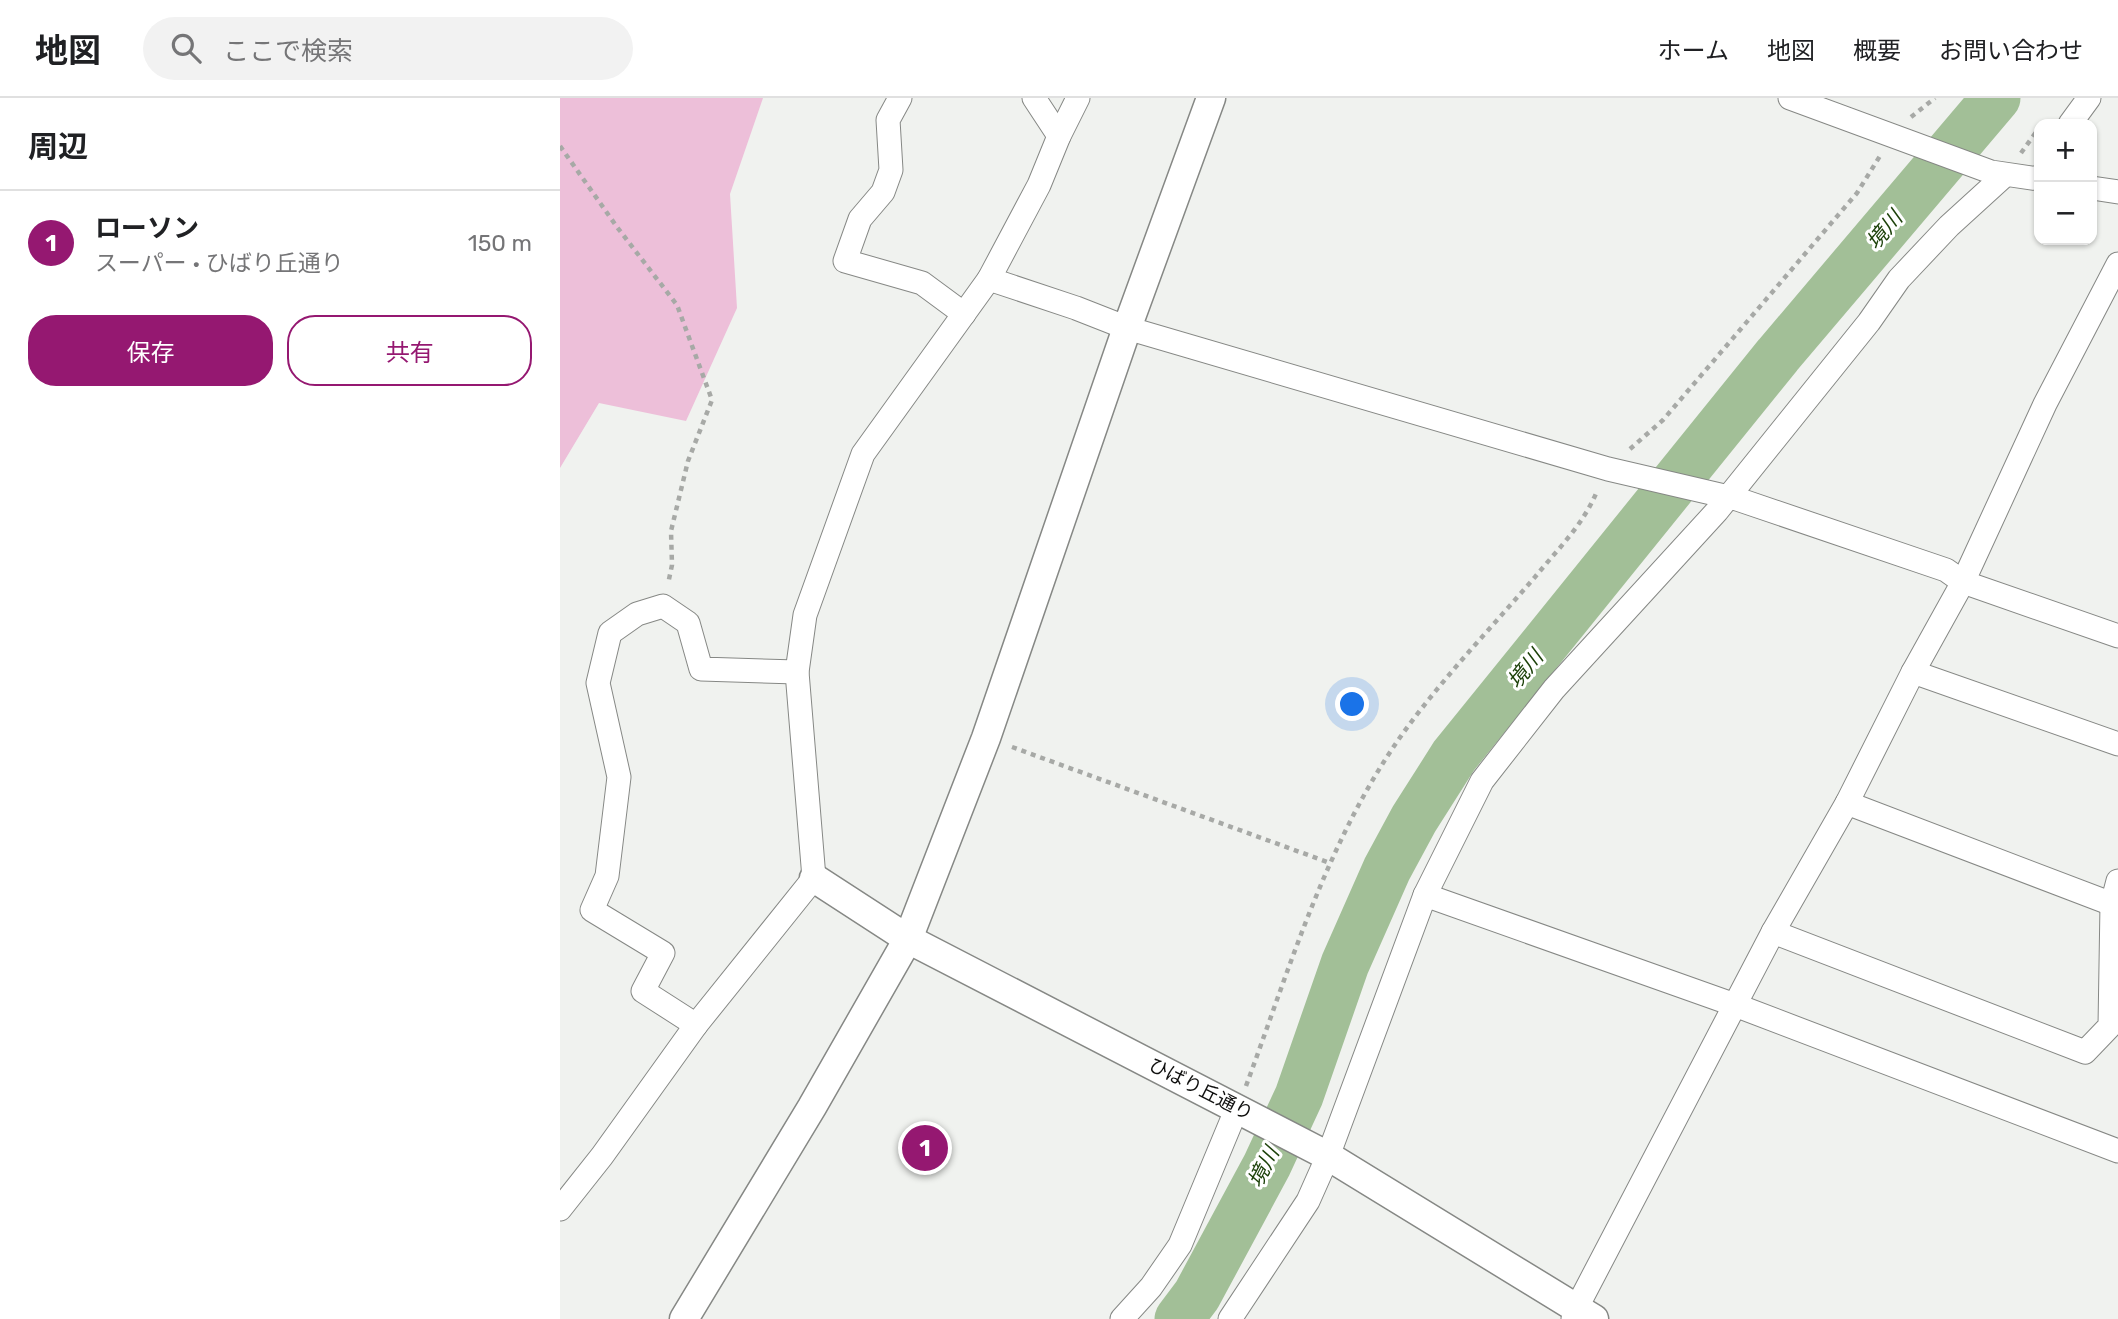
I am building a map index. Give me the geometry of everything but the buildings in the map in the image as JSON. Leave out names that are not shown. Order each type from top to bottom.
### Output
[{"type":"street","points":[[900,98],[888,120],[891,170],[883,192],[860,219],[845,261],[922,284],[964,314]]},
{"type":"street","points":[[1034,98],[1059,136]]},
{"type":"street","points":[[560,1209],[602,1157],[696,1025],[814,878],[797,672],[805,615],[863,454],[989,279],[1039,185],[1059,136],[1079,98]]},
{"type":"street","points":[[684,1319],[812,1107],[908,939],[986,738],[1127,328],[1211,98]]},
{"type":"street","points":[[1790,98],[1998,174],[2034,174]]},
{"type":"street","points":[[2074,119],[2089,98]]},
{"type":"street","points":[[1230,1319],[1308,1201],[1425,895],[1482,781],[1554,689],[1728,498],[1869,323],[1899,279],[1998,174]]},
{"type":"street","points":[[2097,189],[2118,192]]},
{"type":"street","points":[[1581,1316],[1735,1004],[1847,803],[1913,672],[1963,582],[2045,404],[2118,264]]},
{"type":"street","points":[[989,279],[1127,328],[1619,471],[1737,499],[1946,570],[1963,582],[2118,636]]},
{"type":"street","points":[[696,1025],[643,991],[663,953],[592,910],[607,876],[619,777],[598,683],[610,633],[636,614],[663,606],[688,623],[701,669],[797,672]]},
{"type":"street","points":[[1913,672],[2118,744]]},
{"type":"street","points":[[1847,803],[2112,904]]},
{"type":"street","name":"ひばり丘通り","points":[[814,878],[908,939],[1327,1155],[1581,1316]]},
{"type":"street","points":[[1773,932],[2085,1052],[2110,1026],[2112,904],[2118,881]]},
{"type":"street","points":[[1425,895],[1735,1004],[2118,1151]]},
{"type":"street","points":[[1122,1319],[1151,1287],[1180,1245],[1238,1108]]},
{"type":"path","points":[[1238,1108],[1330,863],[1368,790],[1401,737],[1441,686],[1572,533],[1592,503],[1935,98]]},
{"type":"path","points":[[560,146],[617,228],[677,305],[712,400],[688,461],[671,531],[672,565],[663,606]]},
{"type":"path","points":[[986,738],[1330,863]]},
{"type":"shaded area","points":[[560,98],[763,98],[730,194],[737,308],[686,421],[599,403],[560,468]]},
{"type":"waterway","name":"境川","points":[[1179,1319],[1197,1295],[1267,1165],[1299,1096],[1345,964],[1387,869],[1414,819],[1454,756],[1778,355],[1996,98]]},
{"type":"place","name":"ローソン","points":[[925,1148]]}]
